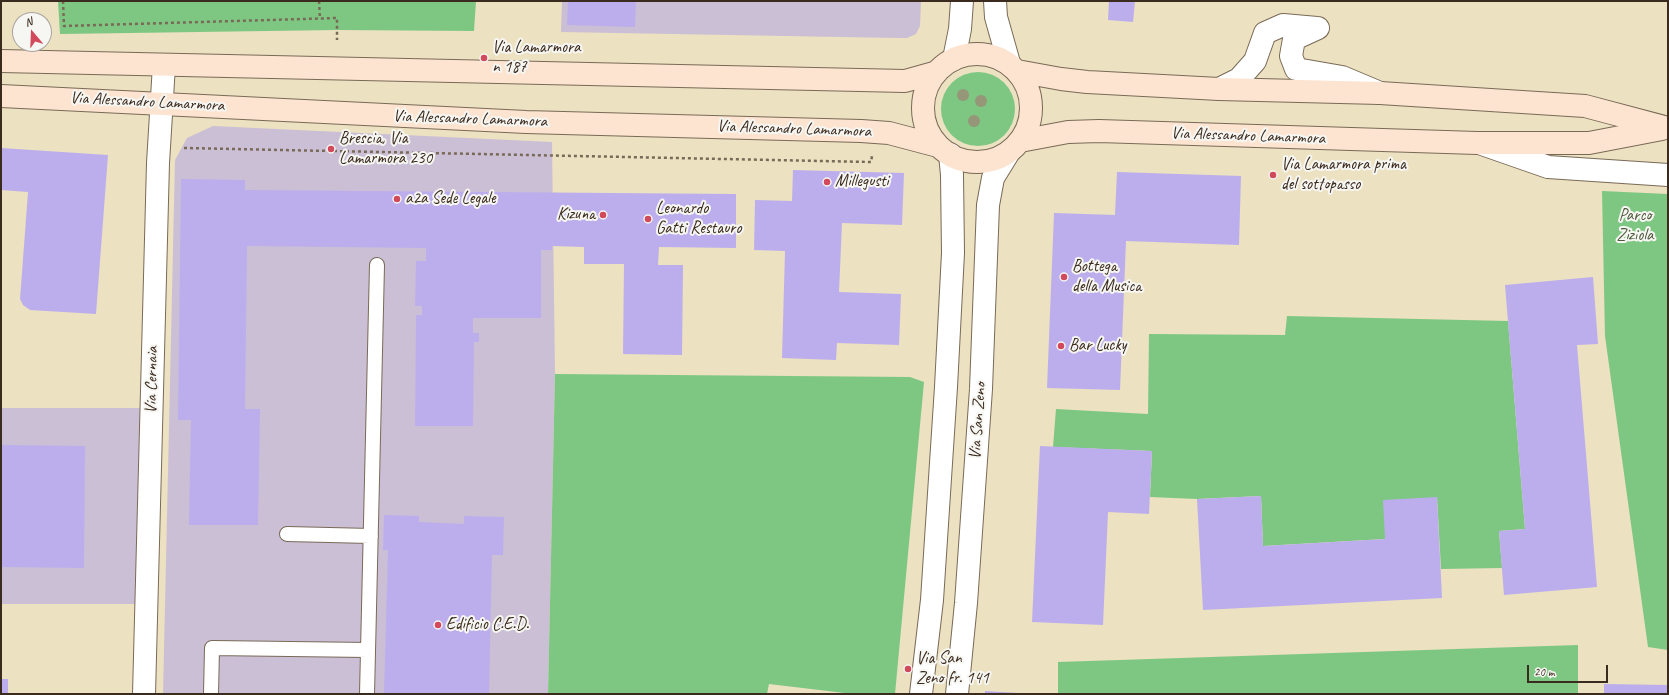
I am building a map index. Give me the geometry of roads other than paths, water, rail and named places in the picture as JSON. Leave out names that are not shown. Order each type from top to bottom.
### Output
[{"type":"main road","points":[[968,54],[982,54],[996,57],[1013,67],[1025,81],[1030,93],[1032,106],[1026,130],[1014,146],[986,161],[973,162],[961,159],[944,150],[932,139],[924,115],[925,95],[928,84],[946,65],[968,54]]},
{"type":"main road","name":"Via Alessandro Lamarmora","points":[[1,61],[905,81],[946,65]]},
{"type":"main road","name":"Via Alessandro Lamarmora","points":[[1013,67],[1061,79],[1087,82],[1219,89],[1380,93],[1585,106],[1668,128]]},
{"type":"main road","name":"Via Alessandro Lamarmora","points":[[1,96],[252,107],[363,115],[526,122],[861,131],[889,133],[944,150]]},
{"type":"main road","name":"Via Alessandro Lamarmora","points":[[1014,146],[1068,132],[1099,131],[1477,143],[1589,143],[1668,128]]},
{"type":"street","points":[[946,65],[958,44],[962,1]]},
{"type":"street","points":[[995,1],[996,17],[1013,67]]},
{"type":"street","name":"Via Alessandro Lamarmora","points":[[1219,89],[1239,79],[1255,61],[1265,33],[1283,25],[1318,28],[1294,40],[1291,56],[1296,69],[1342,77],[1380,93]]},
{"type":"street","name":"Via Cernaia","points":[[144,694],[159,148],[163,104],[164,65]]},
{"type":"street","name":"Via Alessandro Lamarmora","points":[[1477,143],[1548,167],[1668,176]]},
{"type":"street","name":"Via San Zeno","points":[[957,694],[966,603],[981,389],[988,205],[993,178],[1014,146]]},
{"type":"street","name":"Via San Zeno","points":[[921,694],[932,600],[953,253],[952,175],[944,150]]},
{"type":"lane","points":[[367,694],[377,265]]},
{"type":"lane","points":[[287,534],[371,536]]},
{"type":"lane","points":[[211,694],[212,648],[368,650]]},
{"type":"place","name":"Via Lamarmora n 187","points":[[484,58]]},
{"type":"place","name":"Brescia, Via Lamarmora 230","points":[[331,149]]},
{"type":"place","name":"Via Lamarmora prima del sottopasso","points":[[1273,175]]},
{"type":"place","name":"Millegusti","points":[[827,182]]},
{"type":"place","name":"a2a Sede Legale","points":[[397,199]]},
{"type":"place","name":"Kizuna","points":[[603,215]]},
{"type":"place","name":"Leonardo Gatti Restauro","points":[[648,219]]},
{"type":"place","name":"Bottega della Musica","points":[[1064,277]]},
{"type":"place","name":"Bar Lucky","points":[[1061,346]]},
{"type":"place","name":"Edificio C.E.D.","points":[[438,625]]},
{"type":"place","name":"Via San Zeno fr. 141","points":[[908,669]]},
{"type":"park label","name":"Parco Ziziola","points":[[1635,226]]}]
